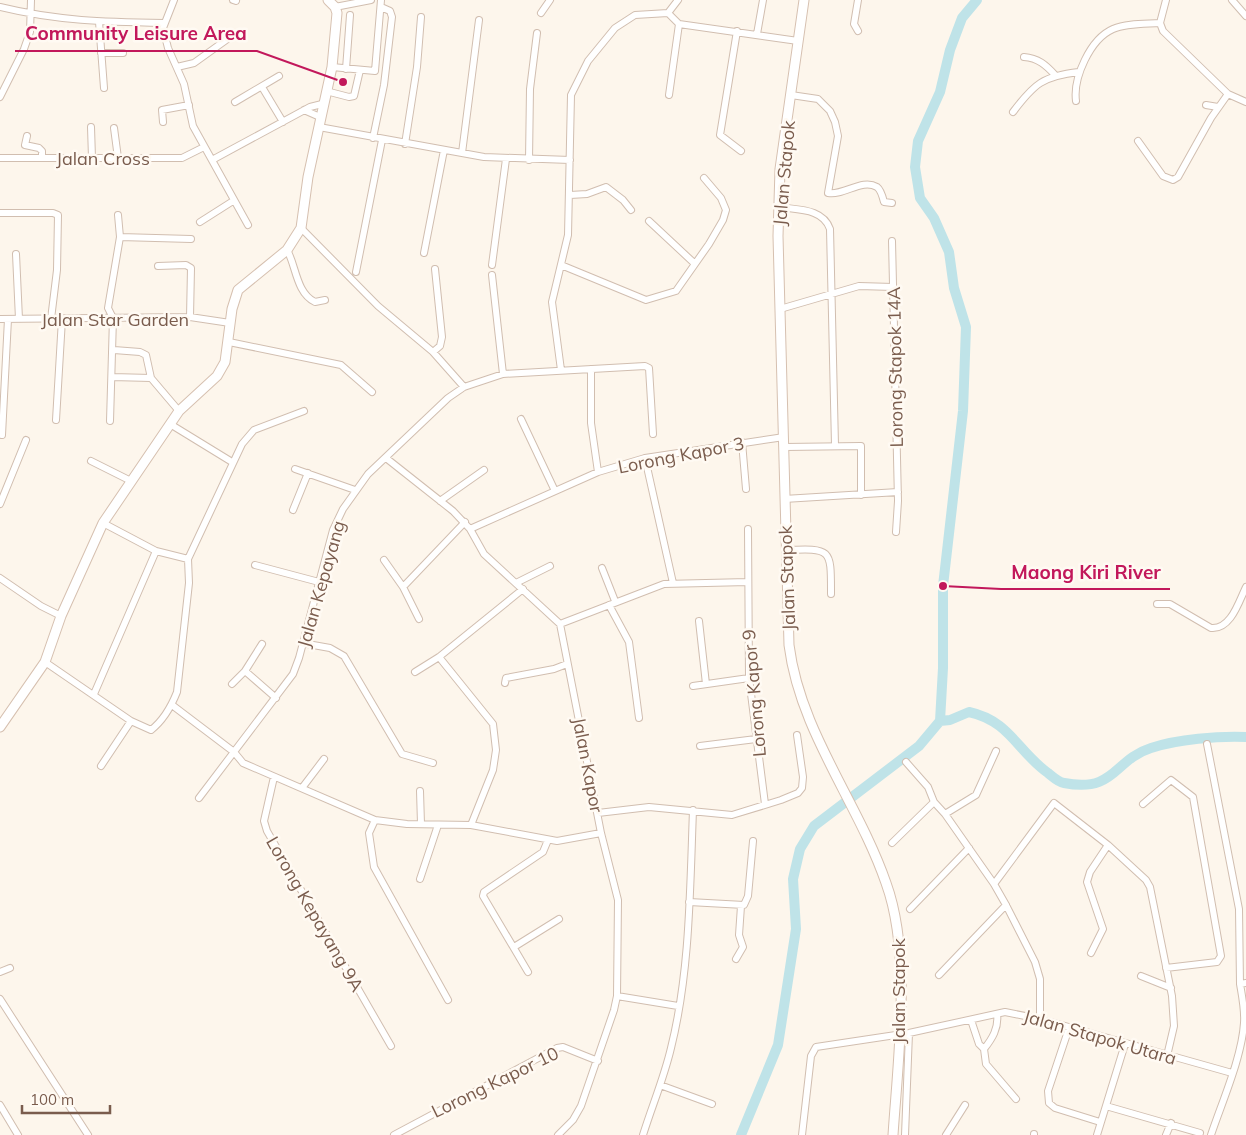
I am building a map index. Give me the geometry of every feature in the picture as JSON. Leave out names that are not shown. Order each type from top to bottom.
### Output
[{"type":"main road","name":"Jalan Stapok","points":[[804,0],[780,169],[779,207],[784,499],[790,657],[804,705],[816,736],[862,825],[887,884],[896,921],[901,962],[893,1135]]},
{"type":"main road","points":[[2,726],[45,662],[61,616],[103,524],[179,411],[217,376],[225,362],[234,299],[238,290],[287,250],[301,228],[322,104],[332,67],[337,13],[331,3]]},
{"type":"street","points":[[0,97],[24,49],[30,32],[31,0]]},
{"type":"street","points":[[174,0],[164,22],[168,48],[178,67],[193,126],[248,225]]},
{"type":"street","points":[[331,3],[371,0]]},
{"type":"street","points":[[541,13],[550,0]]},
{"type":"street","points":[[668,13],[678,0]]},
{"type":"street","points":[[757,34],[763,0]]},
{"type":"street","points":[[858,0],[854,24],[858,31]]},
{"type":"street","points":[[1166,0],[1160,23],[1167,35],[1228,94],[1246,102]]},
{"type":"street","points":[[1232,0],[1246,16]]},
{"type":"street","points":[[375,72],[381,4]]},
{"type":"street","points":[[373,138],[385,73],[392,17],[390,11],[381,4]]},
{"type":"street","points":[[0,7],[30,14],[99,22],[164,22]]},
{"type":"street","points":[[561,370],[552,302],[568,235],[571,95],[588,61],[615,28],[634,15],[668,13],[679,24],[798,41]]},
{"type":"street","points":[[346,69],[350,15]]},
{"type":"street","points":[[405,144],[417,67],[421,17]]},
{"type":"street","points":[[462,153],[479,20]]},
{"type":"street","points":[[99,22],[104,88]]},
{"type":"street","points":[[1076,101],[1075,88],[1078,72],[1102,36],[1114,29],[1130,25],[1160,23]]},
{"type":"street","points":[[669,95],[679,24]]},
{"type":"street","points":[[737,31],[720,135],[741,151]]},
{"type":"street","points":[[529,160],[530,89],[537,33]]},
{"type":"street","points":[[178,67],[194,62],[233,35]]},
{"type":"street","points":[[101,52],[122,53]]},
{"type":"street","points":[[1024,57],[1033,57],[1040,61],[1055,75]]},
{"type":"street","points":[[332,67],[385,73]]},
{"type":"street","points":[[326,91],[349,97],[354,96],[360,70]]},
{"type":"street","points":[[1013,112],[1033,88],[1044,79],[1055,75],[1078,72]]},
{"type":"street","points":[[235,102],[279,76]]},
{"type":"street","points":[[262,87],[282,122]]},
{"type":"street","points":[[1138,141],[1163,176],[1173,180],[1186,164],[1218,107],[1228,94]]},
{"type":"street","points":[[791,95],[818,99],[830,111],[835,122],[838,136],[828,193],[839,194],[862,186],[875,187],[879,190],[884,202],[892,203]]},
{"type":"street","points":[[212,160],[304,110],[322,104]]},
{"type":"street","points":[[1206,105],[1218,107]]},
{"type":"street","points":[[163,122],[162,110],[189,106]]},
{"type":"street","points":[[304,110],[319,122],[382,140],[506,160],[570,160]]},
{"type":"street","points":[[91,127],[92,158]]},
{"type":"street","points":[[114,128],[118,158]]},
{"type":"street","points":[[27,136],[26,146],[39,148],[42,152],[42,158]]},
{"type":"street","points":[[356,272],[382,140]]},
{"type":"street","name":"Jalan Cross","points":[[0,158],[182,158],[204,147]]},
{"type":"street","points":[[424,253],[444,150]]},
{"type":"street","points":[[492,265],[506,160]]},
{"type":"street","points":[[561,265],[646,300],[680,288],[693,270],[694,263],[709,244],[723,220],[726,210],[721,198],[704,178]]},
{"type":"street","points":[[570,195],[587,194],[606,187],[623,200],[631,210]]},
{"type":"street","points":[[200,222],[233,201]]},
{"type":"street","points":[[779,207],[819,214],[827,221],[830,229],[835,445]]},
{"type":"street","points":[[0,214],[53,213],[58,215],[57,270],[51,319]]},
{"type":"street","points":[[110,421],[114,350],[113,318],[108,308],[108,297],[120,237],[118,215]]},
{"type":"street","points":[[649,221],[694,263]]},
{"type":"street","points":[[301,228],[378,306],[433,352],[464,387]]},
{"type":"street","points":[[120,237],[191,239]]},
{"type":"street","name":"Lorong Stapok 14A","points":[[892,241],[898,492],[896,532]]},
{"type":"street","points":[[287,250],[298,280],[309,298],[315,302],[325,300]]},
{"type":"street","points":[[16,254],[19,319]]},
{"type":"street","points":[[158,266],[186,265],[191,268],[190,317]]},
{"type":"street","points":[[433,352],[440,346],[442,337],[435,269]]},
{"type":"street","points":[[492,275],[503,374]]},
{"type":"street","points":[[780,309],[832,296],[859,286],[893,287]]},
{"type":"street","name":"Jalan Star Garden","points":[[0,319],[190,317],[230,323]]},
{"type":"street","points":[[2,435],[8,319]]},
{"type":"street","points":[[56,420],[62,319]]},
{"type":"street","points":[[229,342],[341,365],[372,392]]},
{"type":"street","points":[[114,350],[146,355],[151,378],[179,411]]},
{"type":"street","name":"Jalan Kepayang","points":[[199,798],[293,674],[333,530],[355,490],[448,398],[464,387],[503,374],[645,366],[650,368],[652,434]]},
{"type":"street","points":[[591,369],[591,423],[598,472]]},
{"type":"street","points":[[112,377],[151,378]]},
{"type":"street","points":[[45,662],[131,721],[151,730],[172,705],[181,667],[188,560],[232,462],[254,430],[304,411]]},
{"type":"street","points":[[521,419],[555,491]]},
{"type":"street","points":[[170,424],[232,462]]},
{"type":"street","points":[[0,504],[26,440]]},
{"type":"street","points":[[742,442],[746,489]]},
{"type":"street","name":"Lorong Kapor 3","points":[[470,529],[598,472],[645,458],[742,442],[861,446],[861,495]]},
{"type":"street","points":[[386,458],[465,522],[484,554],[560,624],[656,586],[673,583],[748,582]]},
{"type":"street","points":[[645,458],[673,583]]},
{"type":"street","points":[[91,461],[131,481]]},
{"type":"street","points":[[295,469],[355,490]]},
{"type":"street","points":[[440,500],[484,470]]},
{"type":"street","points":[[292,510],[308,473]]},
{"type":"street","points":[[784,499],[898,492]]},
{"type":"street","points":[[403,587],[465,522]]},
{"type":"street","points":[[103,524],[156,551],[188,560]]},
{"type":"street","name":"Lorong Kapor 9","points":[[748,529],[749,678],[765,804]]},
{"type":"street","points":[[786,550],[814,548],[828,556],[831,562],[831,594]]},
{"type":"street","points":[[94,694],[156,551]]},
{"type":"street","points":[[384,560],[403,587],[419,619]]},
{"type":"street","points":[[255,565],[319,582]]},
{"type":"street","points":[[516,583],[550,566]]},
{"type":"street","points":[[602,568],[616,601]]},
{"type":"street","points":[[0,578],[41,606],[61,616]]},
{"type":"street","points":[[1157,604],[1170,604],[1211,628],[1216,628],[1228,622],[1246,587]]},
{"type":"street","points":[[415,672],[439,657],[523,589]]},
{"type":"street","points":[[609,605],[629,642],[639,718]]},
{"type":"street","points":[[699,621],[706,684]]},
{"type":"street","name":"Jalan Kapor","points":[[558,1135],[581,1106],[598,1061],[617,996],[618,900],[601,833],[560,624]]},
{"type":"street","points":[[302,643],[330,648],[344,656],[402,754],[433,763]]},
{"type":"street","points":[[232,684],[245,672],[262,644]]},
{"type":"street","points":[[439,657],[493,724],[496,750],[493,770],[471,825]]},
{"type":"street","points":[[505,683],[506,678],[554,669],[568,664]]},
{"type":"street","points":[[245,672],[276,698]]},
{"type":"street","points":[[693,686],[749,678]]},
{"type":"street","points":[[172,705],[234,752],[243,763],[376,820],[438,825],[471,825],[557,841],[601,833]]},
{"type":"street","points":[[101,766],[131,721]]},
{"type":"street","points":[[598,813],[649,807],[732,815],[801,791],[803,777],[797,735]]},
{"type":"street","points":[[700,746],[756,739]]},
{"type":"street","points":[[1207,744],[1243,924],[1244,1010],[1244,1036],[1211,1135]]},
{"type":"street","points":[[945,814],[976,795],[996,751]]},
{"type":"street","points":[[302,788],[324,760]]},
{"type":"street","points":[[906,762],[928,787],[934,802],[969,848],[1006,905],[1034,962],[1040,979],[1040,1019]]},
{"type":"street","name":"Lorong Kepayang 9A","points":[[274,777],[264,821],[267,831],[391,1046]]},
{"type":"street","points":[[1143,804],[1170,780],[1193,797],[1221,956],[1217,962],[1166,968]]},
{"type":"street","points":[[420,792],[421,824]]},
{"type":"street","points":[[892,843],[934,802]]},
{"type":"street","points":[[994,884],[1054,803],[1108,845],[1146,880],[1150,887],[1171,988],[1174,1026],[1167,1056]]},
{"type":"street","points":[[643,1135],[671,1049],[688,941],[693,810]]},
{"type":"street","points":[[376,820],[369,834],[374,867],[448,1000]]},
{"type":"street","points":[[420,879],[438,825]]},
{"type":"street","points":[[528,972],[483,896],[484,892],[543,852],[548,840]]},
{"type":"street","points":[[736,959],[743,947],[739,935],[741,906],[744,905],[748,896],[753,841]]},
{"type":"street","points":[[1091,954],[1103,929],[1087,882],[1090,872],[1108,845]]},
{"type":"street","points":[[910,909],[969,848]]},
{"type":"street","points":[[689,902],[741,906]]},
{"type":"street","points":[[939,976],[1006,905]]},
{"type":"street","points":[[514,947],[559,919]]},
{"type":"street","points":[[0,972],[10,968]]},
{"type":"street","points":[[1142,976],[1171,988]]},
{"type":"street","points":[[617,996],[678,1006]]},
{"type":"street","points":[[0,999],[88,1135]]},
{"type":"street","name":"Jalan Stapok Utara","points":[[802,1135],[813,1051],[816,1047],[899,1035],[1006,1012],[1040,1019],[1232,1073]]},
{"type":"street","points":[[997,1014],[998,1020],[992,1040],[984,1049],[984,1061],[1016,1099]]},
{"type":"street","points":[[971,1020],[978,1044],[984,1049]]},
{"type":"street","points":[[1069,1028],[1048,1091],[1049,1103],[1054,1108],[1100,1122]]},
{"type":"street","points":[[893,1135],[904,1135],[909,1033]]},
{"type":"street","points":[[1097,1135],[1125,1044]]},
{"type":"street","name":"Lorong Kapor 10","points":[[394,1135],[557,1048],[563,1047],[598,1061]]},
{"type":"street","points":[[660,1085],[712,1104]]},
{"type":"street","points":[[946,1135],[965,1105]]},
{"type":"street","points":[[0,1106],[18,1135]]},
{"type":"street","points":[[1106,1106],[1200,1133]]},
{"type":"street","points":[[1166,1135],[1170,1123]]},
{"type":"waterway","points":[[741,1135],[778,1045],[796,929],[793,879],[800,849],[814,826],[919,746],[940,721],[943,668],[943,586],[963,411],[966,327],[954,288],[949,252],[934,218],[920,198],[915,167],[918,141],[940,92],[950,50],[962,18],[977,0]]},
{"type":"waterway","points":[[940,721],[950,720],[969,712],[983,716],[1004,729],[1037,764],[1060,782],[1081,785],[1104,779],[1138,753],[1151,748],[1173,742],[1198,739],[1246,737]]},
{"type":"place","name":"Community Leisure Area","points":[[343,82]]},
{"type":"place","name":"Maong Kiri River","points":[[943,586]]}]
